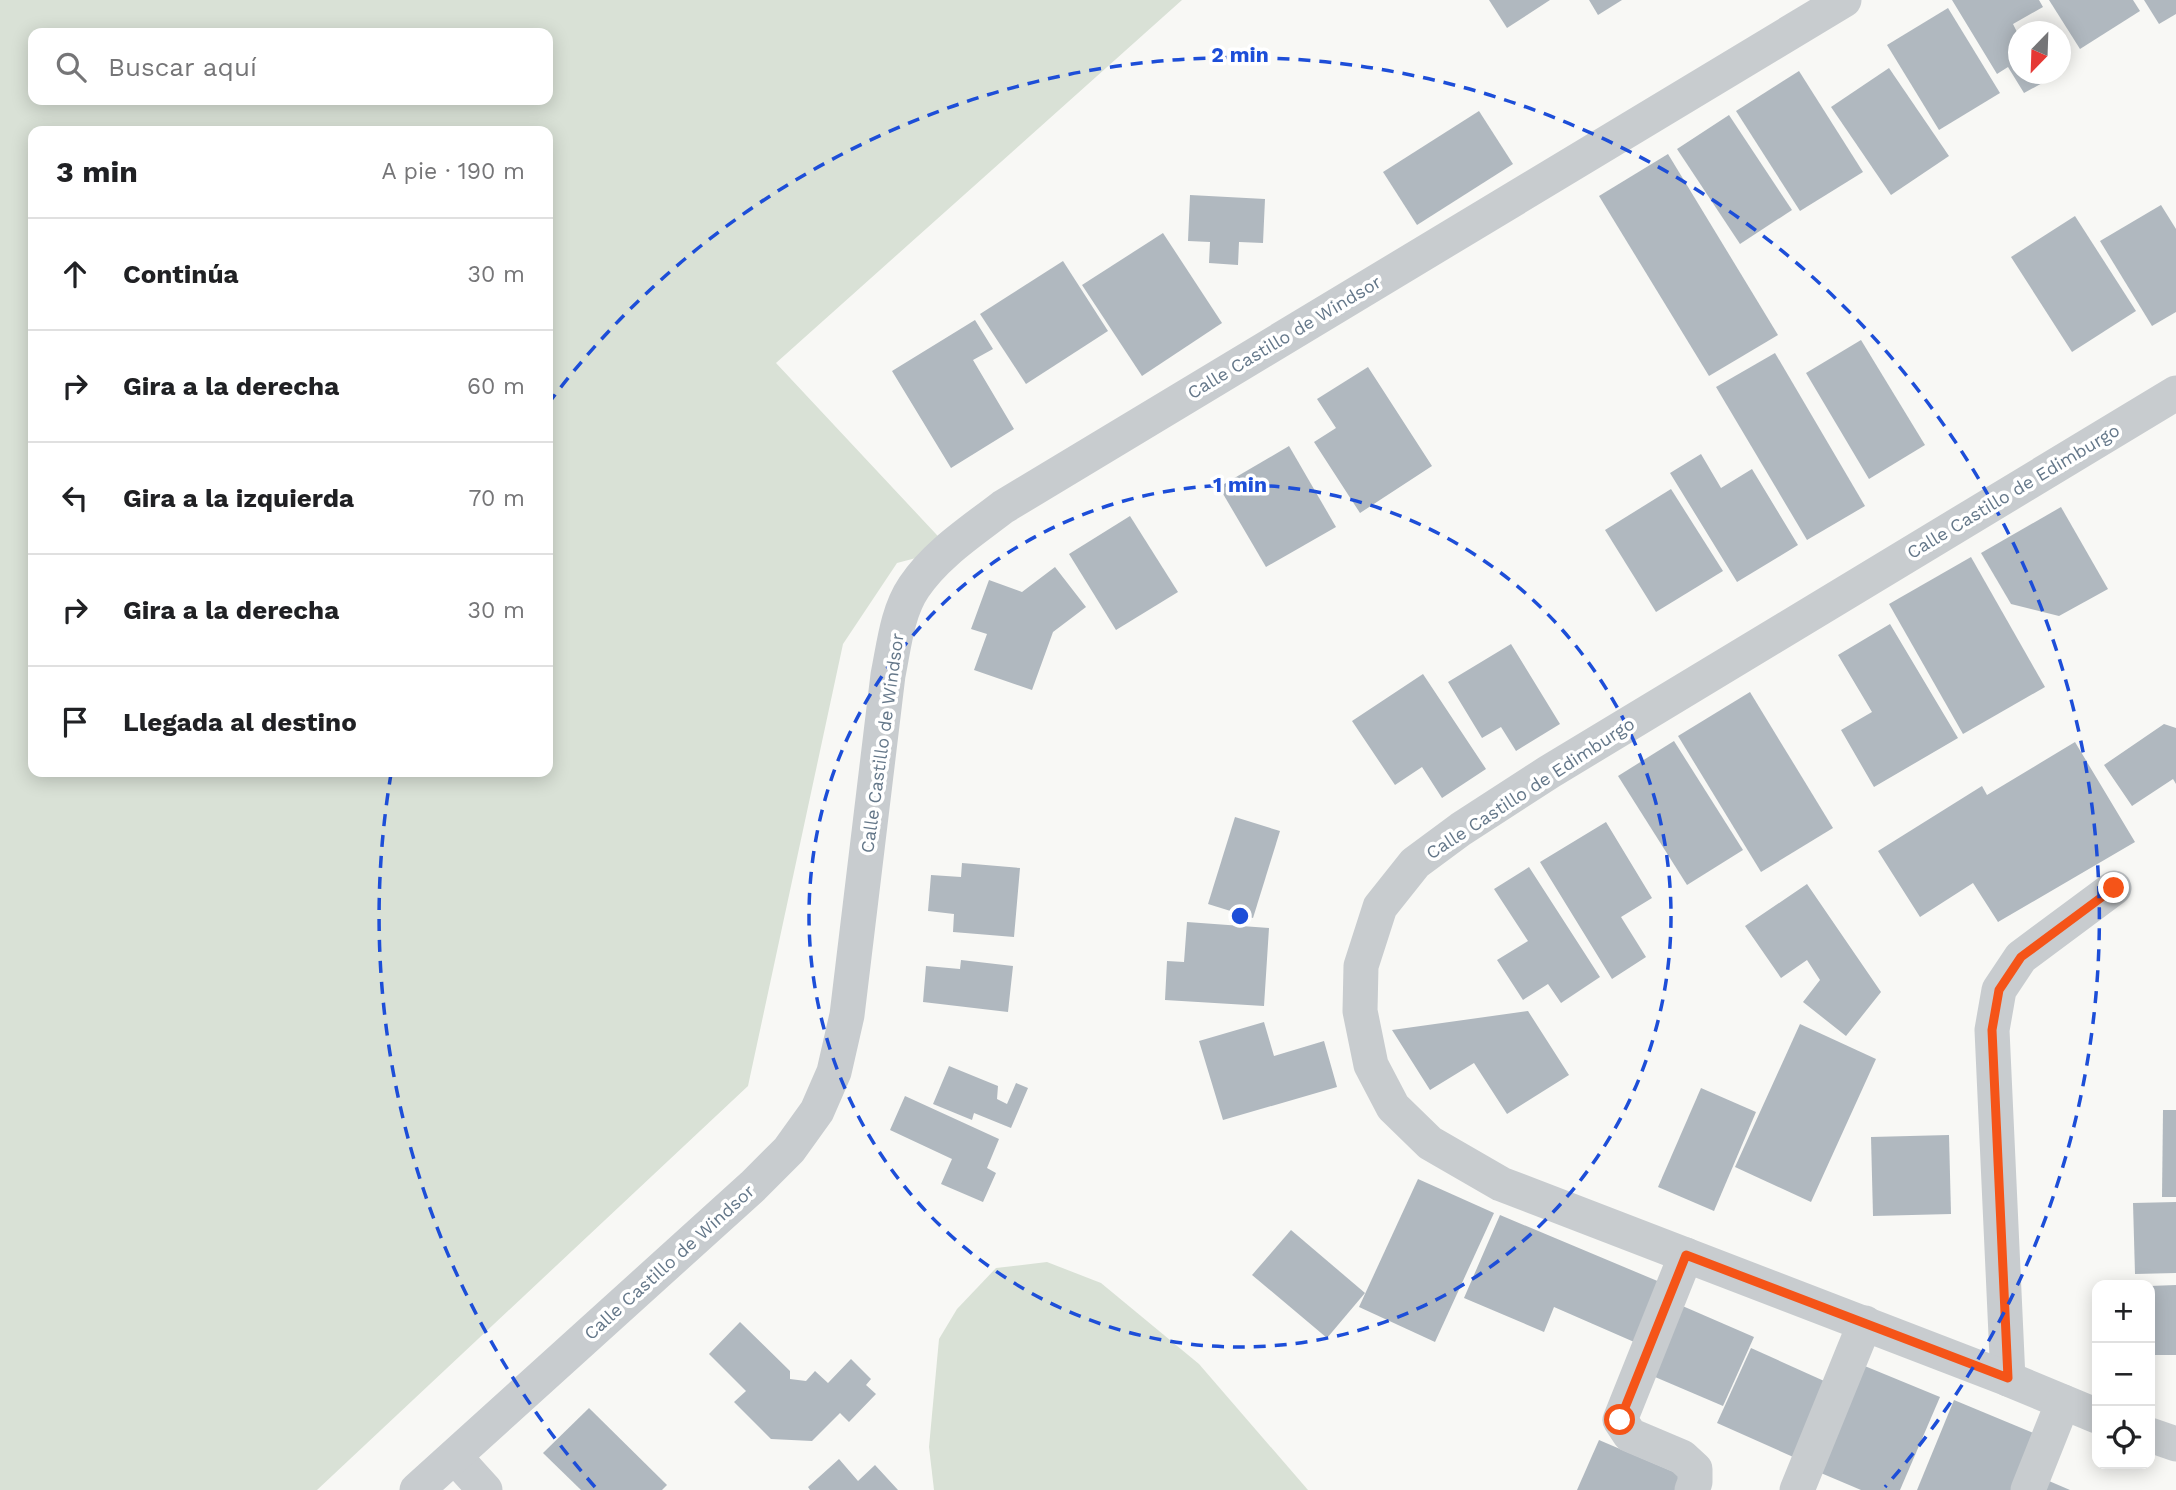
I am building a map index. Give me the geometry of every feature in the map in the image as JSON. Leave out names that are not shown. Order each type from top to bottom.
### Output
[{"type":"street","name":"Calle Castillo de Windsor","points":[[417,1490],[753,1186],[789,1150],[817,1111],[834,1072],[847,1015],[888,675],[897,626],[913,587],[950,549],[1003,507],[1844,0]]},
{"type":"street","name":"Calle Castillo de Edimburgo","points":[[2092,1414],[2008,1378],[1501,1184],[1430,1143],[1393,1107],[1371,1065],[1360,1011],[1360,966],[1380,907],[1415,863],[1461,829],[1549,772],[2176,393]]},
{"type":"street","points":[[2008,1378],[1992,1030],[1999,990],[2021,957],[2114,888]]},
{"type":"street","points":[[1686,1255],[1620,1420],[1630,1435],[1682,1457],[1695,1469],[1692,1490]]},
{"type":"street","points":[[1797,1490],[1865,1324]]},
{"type":"street","points":[[2028,1490],[2063,1402]]},
{"type":"street","points":[[2155,1437],[2176,1444]]},
{"type":"street","points":[[456,1457],[485,1490]]},
{"type":"shaded area","points":[[0,0],[1182,0],[776,363],[950,549],[897,563],[843,644],[748,1086],[317,1490],[0,1490]]},
{"type":"shaded area","points":[[1047,1262],[1101,1283],[1199,1364],[1308,1490],[934,1490],[929,1447],[939,1339],[957,1309],[996,1268]]},
{"type":"building","points":[[1489,0],[1550,0],[1507,28]]},
{"type":"building","points":[[1589,0],[1622,0],[1598,15]]},
{"type":"building","points":[[1952,0],[2039,0],[2043,7],[2018,21],[2008,21],[2008,67],[1997,74]]},
{"type":"building","points":[[2049,0],[2133,0],[2140,11],[2080,49],[2071,35],[2071,21],[2062,21]]},
{"type":"building","points":[[2144,0],[2176,0],[2176,14],[2159,24]]},
{"type":"building","points":[[1948,8],[2000,93],[1939,130],[1887,45]]},
{"type":"building","points":[[1889,68],[1949,156],[1891,195],[1831,107]]},
{"type":"building","points":[[1799,71],[1863,172],[1800,211],[1736,111]]},
{"type":"building","points":[[2018,84],[2040,84],[2024,93]]},
{"type":"building","points":[[1479,111],[1513,164],[1417,225],[1383,172]]},
{"type":"building","points":[[1729,115],[1792,210],[1740,244],[1677,149]]},
{"type":"building","points":[[1668,154],[1778,335],[1709,376],[1599,196]]},
{"type":"building","points":[[1190,195],[1265,199],[1263,243],[1239,242],[1238,265],[1209,263],[1210,242],[1188,241]]},
{"type":"building","points":[[2161,205],[2176,229],[2176,312],[2152,326],[2100,241]]},
{"type":"building","points":[[2075,216],[2136,311],[2072,352],[2011,257]]},
{"type":"building","points":[[1163,233],[1222,323],[1142,376],[1082,285]]},
{"type":"building","points":[[1063,261],[1108,331],[1026,384],[980,314]]},
{"type":"building","points":[[975,320],[993,349],[973,360],[1014,429],[951,468],[892,371]]},
{"type":"building","points":[[1861,340],[1925,445],[1869,479],[1806,373]]},
{"type":"building","points":[[1775,353],[1865,506],[1807,540],[1716,387]]},
{"type":"building","points":[[1368,367],[1432,466],[1360,513],[1314,442],[1336,428],[1317,399]]},
{"type":"building","points":[[1289,446],[1336,527],[1266,567],[1219,487]]},
{"type":"building","points":[[1701,454],[1721,488],[1752,469],[1798,545],[1737,582],[1670,473]]},
{"type":"building","points":[[1671,489],[1723,571],[1656,612],[1605,530]]},
{"type":"building","points":[[2061,507],[2108,589],[2059,616],[2011,604],[1981,553]]},
{"type":"building","points":[[1130,516],[1178,592],[1116,630],[1069,554]]},
{"type":"building","points":[[1971,557],[2045,687],[1963,734],[1889,604]]},
{"type":"building","points":[[1055,567],[1086,607],[1053,632],[1032,690],[974,670],[987,634],[971,629],[989,580],[1022,592]]},
{"type":"building","points":[[1890,624],[1958,738],[1874,787],[1841,730],[1872,712],[1838,655]]},
{"type":"building","points":[[1511,644],[1560,724],[1516,751],[1501,727],[1482,738],[1448,682]]},
{"type":"building","points":[[1423,674],[1486,769],[1442,798],[1422,767],[1395,785],[1352,721]]},
{"type":"building","points":[[1750,692],[1833,828],[1761,872],[1678,736]]},
{"type":"building","points":[[2164,724],[2176,728],[2176,784],[2173,779],[2132,806],[2104,765]]},
{"type":"building","points":[[1674,741],[1743,850],[1687,885],[1618,776]]},
{"type":"building","points":[[2075,742],[2135,842],[1998,922],[1973,883],[1920,917],[1878,851],[1982,786],[1987,795]]},
{"type":"building","points":[[1235,817],[1280,831],[1253,918],[1208,904]]},
{"type":"building","points":[[1606,822],[1652,898],[1621,917],[1646,957],[1612,979],[1540,862]]},
{"type":"building","points":[[962,863],[1020,868],[1014,937],[953,932],[954,914],[928,911],[931,875],[961,877]]},
{"type":"building","points":[[1529,867],[1600,977],[1561,1003],[1548,984],[1523,1000],[1497,960],[1528,941],[1494,889]]},
{"type":"building","points":[[1807,884],[1881,992],[1846,1036],[1803,1002],[1820,980],[1807,960],[1781,978],[1745,926]]},
{"type":"building","points":[[1187,922],[1269,928],[1264,1006],[1165,1000],[1167,961],[1184,962]]},
{"type":"building","points":[[961,960],[1013,966],[1008,1012],[923,1002],[926,966],[960,969]]},
{"type":"building","points":[[1528,1011],[1569,1075],[1507,1114],[1474,1063],[1430,1090],[1392,1030]]},
{"type":"building","points":[[1264,1022],[1274,1056],[1324,1041],[1337,1087],[1223,1120],[1199,1041]]},
{"type":"building","points":[[1800,1024],[1876,1059],[1811,1202],[1735,1167]]},
{"type":"building","points":[[949,1066],[998,1086],[997,1099],[1007,1104],[1016,1083],[1028,1088],[1011,1128],[974,1113],[972,1120],[933,1104]]},
{"type":"building","points":[[1701,1088],[1756,1112],[1714,1211],[1658,1187]]},
{"type":"building","points":[[905,1096],[999,1139],[987,1168],[996,1173],[983,1202],[941,1184],[952,1159],[890,1130]]},
{"type":"building","points":[[2163,1110],[2176,1110],[2176,1197],[2162,1197]]},
{"type":"building","points":[[1949,1135],[1951,1214],[1873,1216],[1871,1137]]},
{"type":"building","points":[[1418,1179],[1494,1213],[1435,1342],[1359,1307]]},
{"type":"building","points":[[2176,1202],[2176,1273],[2135,1274],[2133,1203]]},
{"type":"building","points":[[1500,1215],[1667,1285],[1641,1345],[1554,1307],[1544,1332],[1464,1298]]},
{"type":"building","points":[[1291,1230],[1365,1293],[1327,1338],[1252,1275]]},
{"type":"building","points":[[2176,1285],[2176,1355],[2155,1355],[2155,1286]]},
{"type":"building","points":[[1671,1301],[1754,1337],[1723,1406],[1641,1371]]},
{"type":"building","points":[[740,1322],[790,1371],[790,1379],[806,1381],[815,1371],[828,1383],[851,1359],[871,1379],[866,1385],[876,1394],[849,1422],[840,1413],[812,1441],[771,1439],[734,1402],[746,1391],[709,1354]]},
{"type":"building","points":[[1751,1348],[1833,1385],[1800,1460],[1717,1423]]},
{"type":"building","points":[[1855,1362],[1940,1397],[1900,1490],[1861,1490],[1809,1468]]},
{"type":"building","points":[[1954,1400],[2038,1435],[2015,1490],[1917,1490]]},
{"type":"building","points":[[589,1408],[667,1485],[662,1490],[581,1490],[543,1453]]},
{"type":"building","points":[[1599,1440],[1688,1478],[1683,1490],[1577,1490]]},
{"type":"building","points":[[839,1459],[858,1481],[875,1465],[898,1490],[810,1490],[808,1487]]},
{"type":"building","points":[[2035,1475],[2070,1490],[2029,1490]]},
{"type":"route","points":[[1620,1420],[1686,1255],[2008,1378],[1992,1030],[1999,990],[2021,957],[2114,888]]}]
